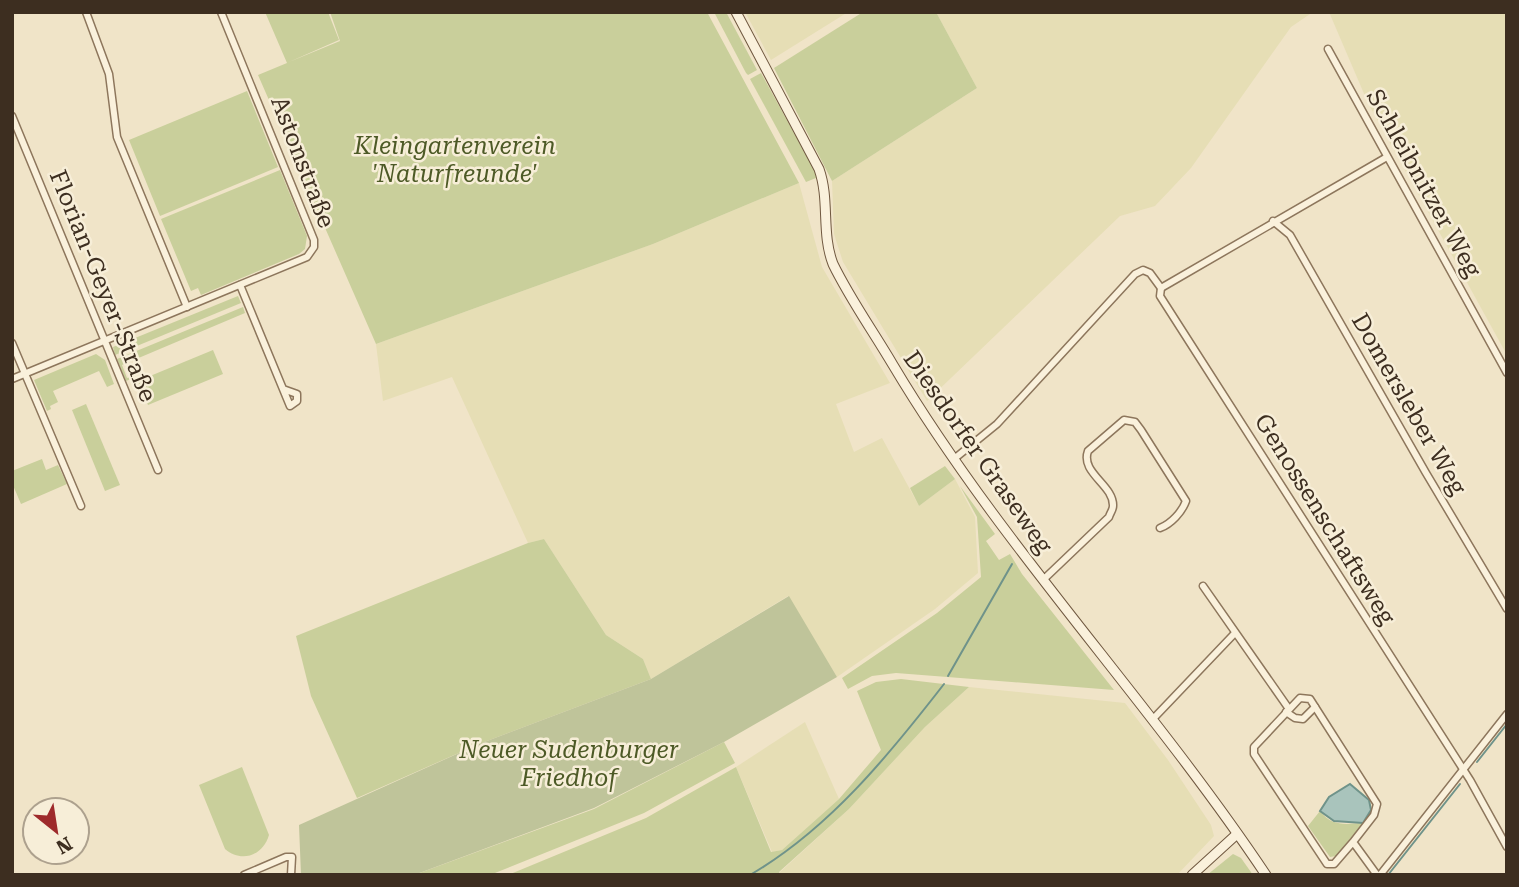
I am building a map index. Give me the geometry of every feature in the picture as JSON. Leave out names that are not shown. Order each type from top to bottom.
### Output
[{"type":"main road","name":"Diesdorfer Graseweg","points":[[736,12],[819,169],[825,192],[827,242],[837,272],[914,400],[954,459],[1266,875]]},
{"type":"main road","points":[[1192,875],[1237,834]]},
{"type":"street","points":[[86,12],[109,74],[117,137],[187,307]]},
{"type":"street","name":"Astonstraße","points":[[12,379],[307,257],[314,247],[314,240],[221,12]]},
{"type":"street","name":"Schleibnitzer Weg","points":[[1328,49],[1507,373]]},
{"type":"street","name":"Florian-Geyer-Straße","points":[[12,116],[158,470]]},
{"type":"street","points":[[954,459],[997,424],[1135,274],[1143,270],[1150,273],[1161,288],[1387,157]]},
{"type":"street","name":"Domersleber Weg","points":[[1273,221],[1290,235],[1507,610]]},
{"type":"street","points":[[240,285],[283,389]]},
{"type":"street","name":"Genossenschaftsweg","points":[[1161,288],[1160,296],[1462,770],[1507,847]]},
{"type":"street","points":[[12,343],[81,506]]},
{"type":"street","points":[[1044,579],[1109,517],[1113,506],[1110,496],[1088,466],[1086,458],[1088,452],[1124,420],[1135,422],[1186,501],[1183,509],[1160,528]]},
{"type":"street","points":[[1203,586],[1287,710],[1296,718],[1303,719],[1315,707]]},
{"type":"street","points":[[1152,720],[1235,633]]},
{"type":"street","points":[[1300,698],[1310,699],[1377,804],[1374,816],[1334,864],[1327,864],[1254,754],[1254,747],[1287,710],[1300,698]]},
{"type":"street","points":[[1353,842],[1378,875],[1507,714]]},
{"type":"street","points":[[244,875],[286,857],[292,857],[291,875]]},
{"type":"shaded area","points":[[745,12],[848,12],[771,60]]},
{"type":"shaded area","points":[[936,12],[1313,12],[1291,27],[1191,168],[1155,206],[1120,216],[927,401],[843,262],[834,234],[832,181],[977,88]]},
{"type":"shaded area","points":[[1329,12],[1507,12],[1507,355],[1368,103]]},
{"type":"shaded area","points":[[799,183],[822,267],[890,383],[836,404],[854,452],[882,438],[919,506],[955,479],[975,517],[978,573],[935,609],[837,677],[788,596],[651,679],[643,659],[606,635],[544,539],[528,543],[452,377],[383,401],[376,344],[653,244]]},
{"type":"shaded area","points":[[969,687],[1125,703],[1168,760],[1211,825],[1214,836],[1177,875],[780,875],[779,873],[849,809],[925,727]]},
{"type":"shaded area","points":[[805,722],[839,799],[782,850],[772,852],[736,767]]},
{"type":"green space","name":"Kleingartenverein 'Naturfreunde'","points":[[265,12],[328,12],[339,40],[289,62],[340,41],[330,12],[707,12],[799,183],[653,244],[376,344],[258,75],[287,63]]},
{"type":"green space","points":[[714,12],[726,12],[757,70],[748,75],[746,73]]},
{"type":"green space","points":[[863,12],[936,12],[977,88],[832,181],[774,68]]},
{"type":"green space","points":[[761,73],[816,173],[816,178],[806,182],[750,79]]},
{"type":"green space","points":[[247,91],[278,167],[160,216],[129,140]]},
{"type":"green space","points":[[280,170],[307,236],[305,249],[299,254],[201,295],[198,288],[191,291],[161,219]]},
{"type":"green space","points":[[238,296],[241,303],[115,355],[113,347]]},
{"type":"green space","points":[[243,307],[245,313],[122,365],[127,378],[131,379],[126,381],[117,359]]},
{"type":"green space","points":[[213,350],[223,374],[148,405],[138,381]]},
{"type":"green space","points":[[96,354],[105,360],[114,384],[107,387],[99,371],[53,391],[58,402],[47,411],[34,380]]},
{"type":"green space","points":[[86,404],[120,485],[105,491],[72,410]]},
{"type":"green space","points":[[42,459],[46,470],[58,465],[67,484],[21,504],[12,483],[12,471]]},
{"type":"green space","points":[[945,466],[955,479],[919,506],[910,488]]},
{"type":"green space","points":[[960,486],[995,534],[986,541],[999,560],[1010,554],[1022,574],[1114,690],[896,673],[872,676],[848,689],[842,678],[937,613],[981,577],[977,517]]},
{"type":"green space","points":[[544,539],[606,635],[643,659],[651,679],[479,744],[357,798],[311,696],[296,636],[528,543]]},
{"type":"green space","name":"Neuer Sudenburger Friedhof","points":[[789,596],[837,677],[724,742],[594,808],[414,875],[301,875],[299,825],[479,744],[651,679]]},
{"type":"green space","points":[[901,679],[969,687],[925,727],[849,809],[779,872],[780,875],[508,875],[646,818],[736,767],[771,852],[782,850],[839,799],[881,750],[857,691],[876,682]]},
{"type":"green space","points":[[724,742],[735,763],[644,813],[490,875],[414,875],[594,809]]},
{"type":"green space","points":[[242,767],[269,835],[257,852],[238,856],[225,849],[199,785]]},
{"type":"green space","points":[[1320,811],[1334,822],[1363,823],[1336,856],[1330,857],[1308,826]]},
{"type":"green space","points":[[1233,854],[1241,858],[1253,875],[1207,875]]},
{"type":"water","points":[[1350,784],[1369,800],[1371,810],[1363,823],[1334,821],[1320,811],[1329,797]]},
{"type":"waterway","points":[[948,676],[1012,564]]},
{"type":"waterway","points":[[750,875],[806,836],[832,813],[879,764],[944,684]]},
{"type":"waterway","points":[[1477,762],[1507,724]]},
{"type":"waterway","points":[[1388,875],[1460,784]]}]
